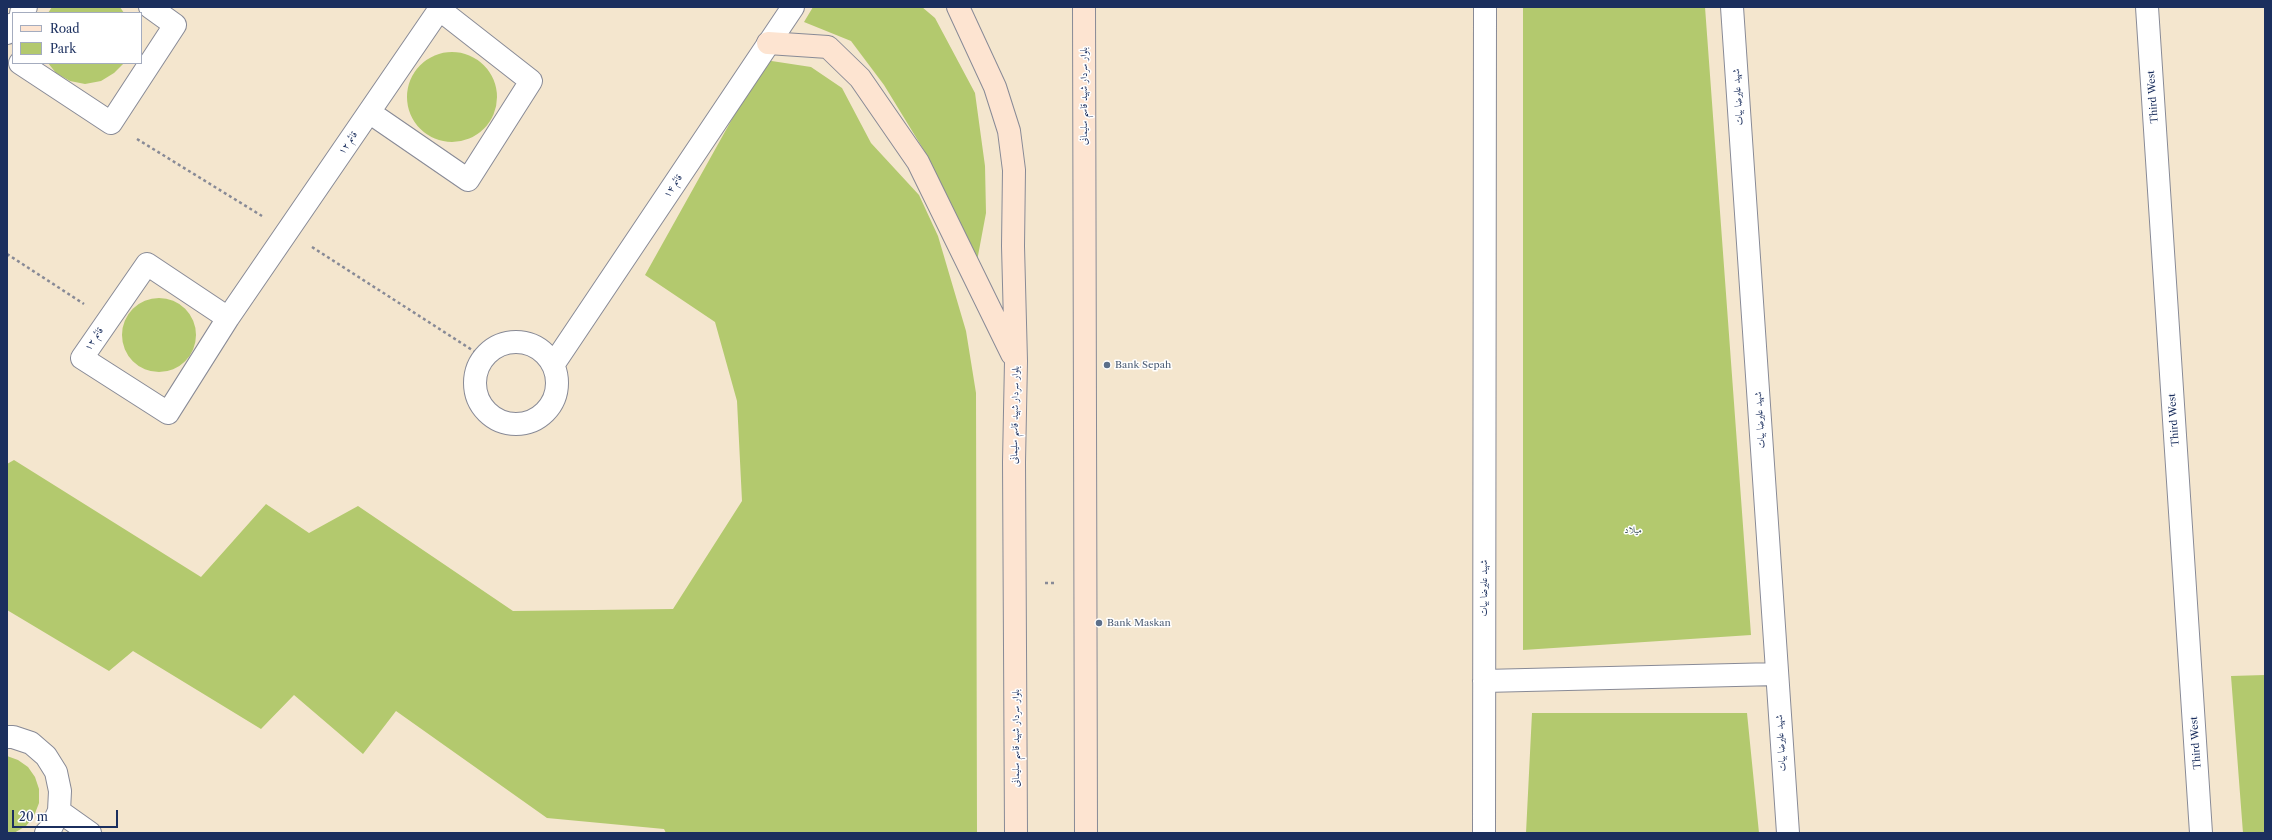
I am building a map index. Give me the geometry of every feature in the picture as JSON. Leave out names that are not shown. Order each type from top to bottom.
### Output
[{"type":"main road","name":"بلوار سردار شهید قاسم سلیمانی","points":[[958,7],[993,80],[1009,131],[1014,170],[1013,246],[1016,362],[1016,833]]},
{"type":"main road","name":"بلوار سردار شهید قاسم سلیمانی","points":[[1084,7],[1086,833]]},
{"type":"main road","points":[[768,43],[828,47],[860,78],[918,162],[1016,362]]},
{"type":"street","points":[[22,64],[111,123],[175,25],[150,7]]},
{"type":"street","name":"قائم ۱۴","points":[[553,365],[793,7]]},
{"type":"street","name":"شهید علیرضا بیات","points":[[1484,833],[1485,7]]},
{"type":"street","name":"شهید علیرضا بیات","points":[[1732,7],[1788,833]]},
{"type":"street","name":"Third West","points":[[2147,7],[2201,833]]},
{"type":"street","points":[[369,112],[468,180],[531,81],[440,8]]},
{"type":"street","name":"قائم ۱۲","points":[[228,318],[147,264],[82,358],[168,413],[228,318],[440,8]]},
{"type":"street","points":[[521,342],[540,350],[553,365],[557,378],[556,391],[552,403],[544,413],[533,420],[520,424],[507,424],[495,419],[484,410],[478,397],[475,384],[477,370],[483,357],[494,348],[506,343],[521,342]]},
{"type":"street","points":[[1484,681],[1777,674]]},
{"type":"street","points":[[7,737],[13,737],[31,743],[46,756],[56,772],[60,791],[59,811],[51,828],[46,833]]},
{"type":"street","points":[[59,811],[90,833]]},
{"type":"path","points":[[111,123],[287,231],[483,357]]},
{"type":"path","points":[[7,254],[108,320]]},
{"type":"path","points":[[1015,584],[1086,582]]},
{"type":"green space","points":[[52,7],[120,7],[123,12],[49,12]]},
{"type":"green space","points":[[813,7],[922,7],[935,18],[975,93],[985,166],[986,213],[974,277],[925,152],[884,85],[851,41],[804,22]]},
{"type":"green space","name":"میلاد","points":[[1523,7],[1705,7],[1751,635],[1523,650]]},
{"type":"green space","points":[[452,52],[469,55],[484,65],[494,80],[497,97],[494,114],[484,129],[469,139],[452,142],[435,139],[420,129],[410,114],[407,97],[410,80],[420,65],[435,55]]},
{"type":"green space","points":[[765,60],[811,67],[842,88],[871,143],[919,195],[938,236],[966,331],[976,393],[977,833],[666,833],[664,829],[547,818],[396,711],[363,754],[294,695],[261,729],[133,651],[109,671],[7,610],[7,464],[14,460],[201,577],[266,504],[309,533],[358,506],[513,611],[673,609],[742,501],[737,401],[715,322],[645,275]]},
{"type":"green space","points":[[49,64],[123,64],[114,73],[101,81],[85,84],[70,81],[56,73]]},
{"type":"green space","points":[[152,298],[166,298],[180,304],[190,314],[196,328],[194,349],[190,356],[180,366],[166,372],[152,372],[138,366],[128,356],[122,342],[122,328],[128,314],[138,304]]},
{"type":"green space","points":[[2265,675],[2265,833],[2243,833],[2231,676]]},
{"type":"green space","points":[[1532,713],[1747,713],[1759,833],[1526,833]]},
{"type":"green space","points":[[7,756],[18,760],[28,767],[35,777],[39,789],[39,803],[34,816],[26,826],[14,833],[7,833]]},
{"type":"place","name":"Bank Sepah","points":[[1107,365]]},
{"type":"place","name":"Bank Maskan","points":[[1099,623]]}]
